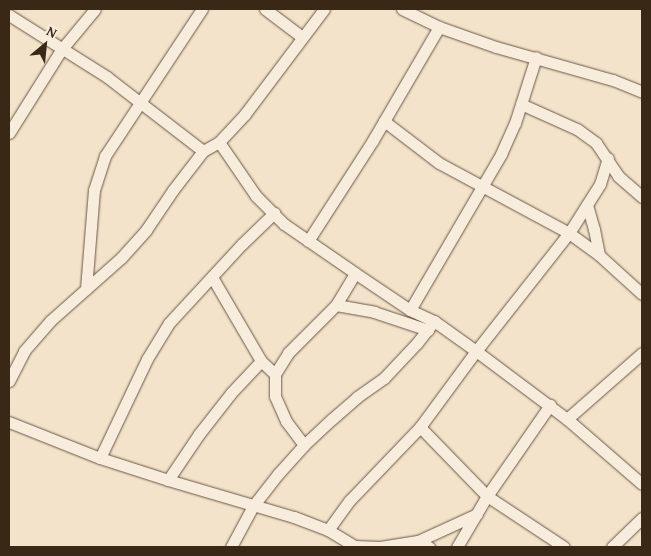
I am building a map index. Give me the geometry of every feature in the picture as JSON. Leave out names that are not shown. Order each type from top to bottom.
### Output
[{"type":"street","points":[[9,133],[61,50],[95,9]]},
{"type":"street","points":[[86,289],[94,190],[105,156],[202,9]]},
{"type":"street","points":[[265,9],[302,37]]},
{"type":"street","points":[[9,381],[24,351],[50,321],[121,258],[146,230],[173,190],[203,151],[219,142],[245,114],[324,9]]},
{"type":"street","points":[[402,9],[439,27],[496,47],[612,80],[642,92]]},
{"type":"street","points":[[9,15],[61,50],[107,77],[203,151]]},
{"type":"street","points":[[308,241],[384,121],[439,27]]},
{"type":"street","points":[[410,310],[501,154],[521,104],[536,57]]},
{"type":"street","points":[[521,104],[577,130],[596,143],[608,158],[618,176],[642,197]]},
{"type":"street","points":[[384,121],[440,163],[569,233],[599,255],[642,294]]},
{"type":"street","points":[[219,142],[256,196],[308,241],[431,325],[476,351],[567,419],[642,484]]},
{"type":"street","points":[[328,530],[350,500],[420,427],[476,351],[569,233],[600,184],[608,158]]},
{"type":"street","points":[[600,184],[618,176]]},
{"type":"street","points":[[587,205],[599,255]]},
{"type":"street","points":[[100,458],[148,359],[169,323],[274,213]]},
{"type":"street","points":[[304,445],[286,421],[275,396],[275,374],[288,353],[336,306],[355,273]]},
{"type":"street","points":[[212,277],[261,361],[275,374]]},
{"type":"street","points":[[336,306],[374,312],[431,325]]},
{"type":"street","points":[[231,547],[253,506],[304,445],[357,397],[384,378],[431,325]]},
{"type":"street","points":[[567,419],[642,353]]},
{"type":"street","points":[[168,480],[199,434],[231,393],[261,361]]},
{"type":"street","points":[[457,547],[487,496],[550,406]]},
{"type":"street","points":[[9,422],[100,458],[328,530],[355,546],[380,547],[418,542],[477,514]]},
{"type":"street","points":[[420,427],[487,496],[564,547]]},
{"type":"street","points":[[612,547],[642,518]]},
{"type":"street","points":[[418,542],[429,547]]}]
